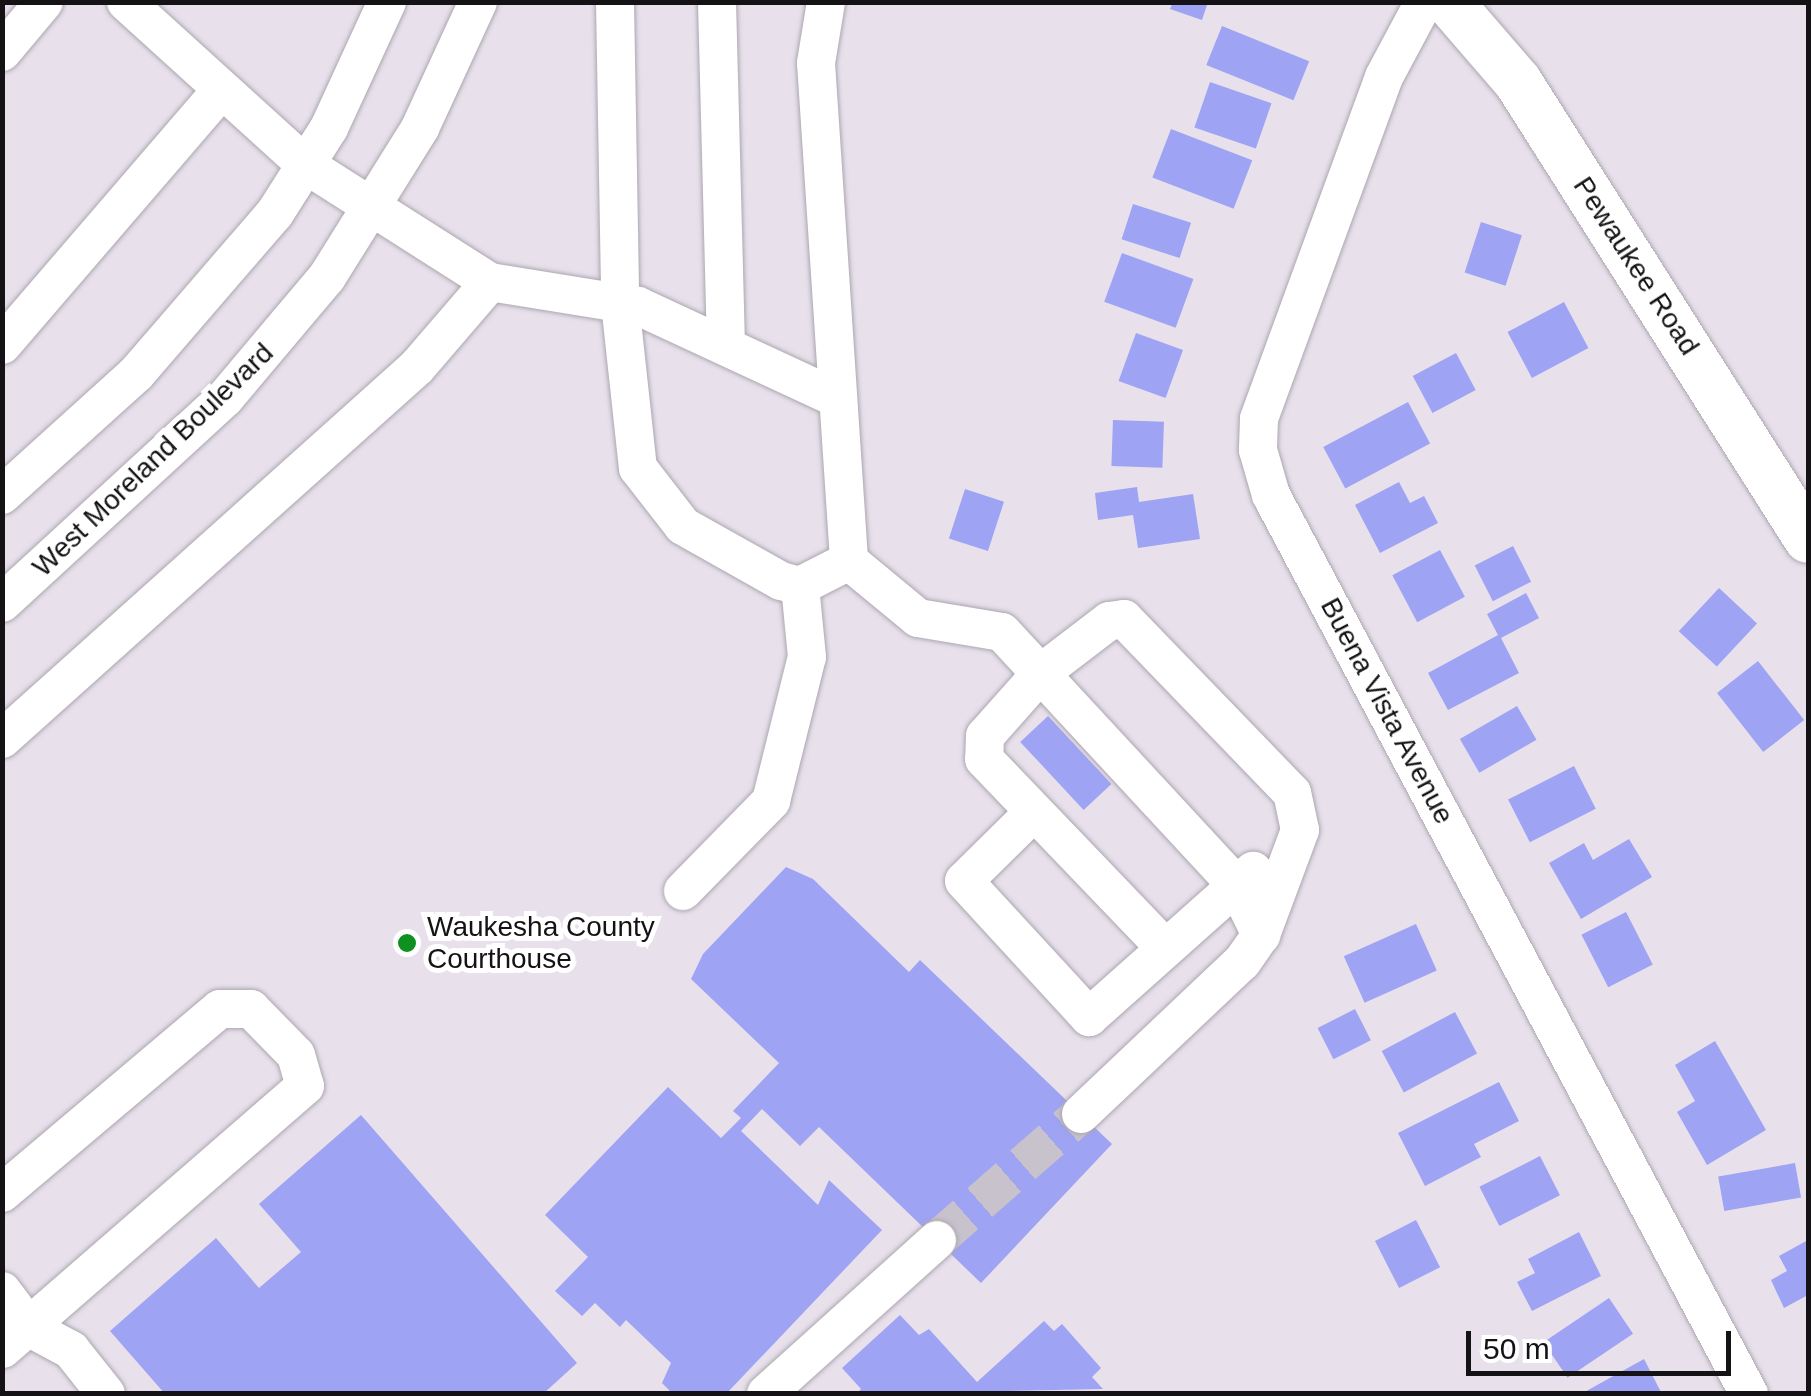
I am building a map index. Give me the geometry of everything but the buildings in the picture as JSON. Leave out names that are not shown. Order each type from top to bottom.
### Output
[{"type":"main road","name":"Pewaukee Road","points":[[1450,2],[1518,82],[1808,539]]},
{"type":"street","points":[[2,52],[44,2]]},
{"type":"street","points":[[126,2],[306,165],[490,282],[620,303],[726,340],[832,396]]},
{"type":"street","points":[[2,495],[204,303],[306,165],[387,2]]},
{"type":"street","name":"West Moreland Boulevard","points":[[2,603],[225,398],[327,277],[374,207],[478,2]]},
{"type":"street","points":[[615,2],[620,303],[638,468],[684,526],[800,586]]},
{"type":"street","points":[[716,2],[726,340]]},
{"type":"street","points":[[826,2],[816,63],[837,297],[832,396],[848,561],[918,618],[1002,632],[1237,886],[1261,935]]},
{"type":"street","name":"Buena Vista Avenue","points":[[1424,2],[1377,95],[1259,419],[1258,450],[1271,496],[1749,1394]]},
{"type":"street","points":[[2,345],[221,90]]},
{"type":"street","points":[[2,740],[417,367],[490,282]]},
{"type":"street","points":[[800,586],[848,561]]},
{"type":"street","points":[[682,892],[771,801],[807,657],[800,586]]},
{"type":"street","points":[[1081,1114],[1261,935],[1300,830],[1292,793],[1124,619],[1109,621],[1041,673],[984,736],[984,759],[1165,948]]},
{"type":"street","points":[[1034,812],[964,881],[1089,1017],[1300,830]]},
{"type":"street","points":[[2,1193],[220,1008],[251,1009],[296,1055],[304,1086],[16,1339]]},
{"type":"street","points":[[766,1394],[936,1240]]},
{"type":"street","points":[[2,1291],[16,1339]]},
{"type":"street","points":[[16,1339],[71,1350],[106,1394]]},
{"type":"tunnel","points":[[937,1240],[1081,1114]]},
{"type":"place","name":"Waukesha County Courthouse","points":[[407,943]]}]
